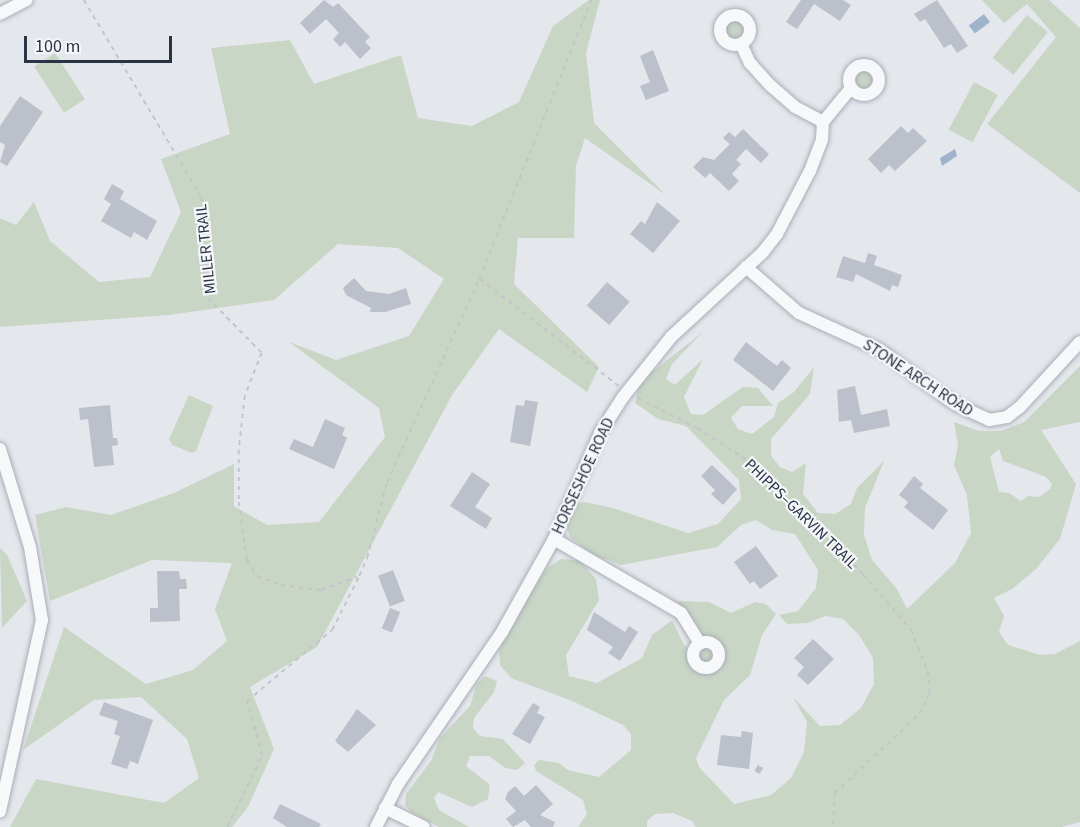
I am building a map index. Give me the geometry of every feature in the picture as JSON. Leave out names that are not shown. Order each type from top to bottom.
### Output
[{"type":"street","points":[[0,14],[26,0]]},
{"type":"street","points":[[741,44],[750,63],[771,86],[795,106],[824,122]]},
{"type":"street","name":"HORSESHOE ROAD","points":[[376,827],[385,808],[502,632],[554,539],[600,433],[626,392],[671,337],[763,252],[788,216],[822,140],[824,122],[851,88]]},
{"type":"street","name":"STONE ARCH ROAD","points":[[746,267],[799,313],[880,350],[954,404],[989,420],[1007,417],[1020,407],[1080,342]]},
{"type":"street","points":[[0,449],[30,547],[42,620],[0,811]]},
{"type":"street","points":[[554,539],[681,613],[700,644]]},
{"type":"street","points":[[385,808],[424,827]]},
{"type":"path","name":"MILLER TRAIL","points":[[84,0],[202,198],[208,298],[262,353],[245,396],[239,450],[239,502],[247,560],[257,576],[281,585],[321,590],[359,576]]},
{"type":"path","points":[[227,827],[262,756],[247,701],[332,630],[359,576],[367,558],[387,482],[479,279],[591,0]]},
{"type":"path","name":"PHIPPS–GARVIN TRAIL","points":[[479,279],[626,392],[696,428],[752,463],[863,574],[911,630],[928,671],[930,694],[917,717],[835,793],[833,827]]},
{"type":"green space","points":[[589,0],[600,0],[586,53],[594,123],[666,195],[585,138],[576,166],[574,238],[518,238],[514,284],[599,367],[587,392],[499,329],[452,395],[317,647],[250,687],[274,749],[248,807],[232,827],[10,827],[36,779],[164,803],[199,778],[187,739],[141,697],[94,700],[23,750],[64,627],[146,684],[193,670],[227,641],[215,609],[232,563],[152,560],[50,601],[35,515],[66,507],[111,515],[174,493],[234,464],[234,506],[267,525],[319,522],[385,437],[379,408],[289,342],[336,360],[409,336],[444,279],[398,248],[338,244],[274,300],[169,315],[0,327],[0,218],[16,225],[34,202],[50,241],[99,282],[150,277],[181,212],[161,159],[230,134],[211,48],[290,40],[314,84],[401,55],[418,118],[472,126],[519,102],[553,26]]},
{"type":"green space","points":[[982,0],[1049,0],[1080,28],[1080,193],[987,124],[1056,37],[1027,4],[1004,23]]},
{"type":"green space","points":[[1027,15],[1048,32],[1013,75],[992,58]]},
{"type":"green space","points":[[735,21],[741,24],[744,30],[741,36],[735,39],[729,36],[726,30],[729,24]]},
{"type":"green space","points":[[55,53],[85,99],[64,113],[34,67]]},
{"type":"green space","points":[[865,71],[871,74],[874,80],[871,86],[865,89],[859,86],[856,80],[859,74]]},
{"type":"green space","points":[[974,82],[998,95],[972,142],[949,130]]},
{"type":"green space","points":[[703,332],[672,364],[666,379],[675,385],[703,359],[684,397],[691,414],[703,415],[743,387],[758,388],[773,406],[742,406],[731,418],[738,429],[752,434],[774,417],[778,403],[794,392],[814,367],[810,394],[771,439],[771,456],[780,467],[792,472],[806,463],[803,494],[818,513],[835,514],[851,504],[857,488],[884,461],[865,508],[864,535],[872,560],[897,589],[907,609],[955,563],[971,533],[967,495],[954,465],[958,445],[954,422],[979,431],[1001,431],[1024,422],[1080,366],[1080,422],[1041,430],[1076,484],[1060,539],[1035,570],[1012,589],[994,598],[1004,616],[999,632],[1008,645],[1040,655],[1055,654],[1080,641],[1080,822],[1062,827],[696,827],[692,821],[673,813],[655,814],[647,821],[647,827],[578,827],[587,814],[583,800],[536,771],[534,765],[539,760],[559,763],[568,770],[599,777],[631,750],[631,734],[623,725],[570,700],[511,678],[500,665],[499,650],[505,632],[547,568],[561,559],[579,560],[596,579],[599,600],[566,655],[569,676],[597,683],[642,658],[652,635],[672,620],[684,645],[694,654],[695,644],[677,601],[709,602],[731,613],[755,602],[766,604],[776,614],[762,635],[750,675],[724,700],[696,758],[699,767],[734,804],[771,795],[791,778],[804,752],[807,722],[793,697],[820,726],[840,725],[861,708],[874,684],[873,658],[859,635],[843,619],[826,616],[807,623],[787,624],[779,615],[798,611],[816,588],[818,570],[795,534],[772,530],[756,520],[741,525],[717,547],[621,565],[592,554],[570,537],[565,522],[574,505],[584,502],[613,508],[688,533],[718,524],[741,499],[739,480],[686,426],[658,419],[635,403],[638,388],[648,375]],"holes":[[[999,449],[1003,461],[1046,477],[1052,484],[1050,489],[1039,497],[1028,496],[1021,501],[1009,493],[999,492],[990,457]]]},
{"type":"green space","points":[[189,395],[213,406],[196,451],[192,453],[172,445],[169,439]]},
{"type":"green space","points":[[0,548],[7,555],[27,601],[2,628]]},
{"type":"green space","points":[[485,676],[497,681],[494,692],[474,718],[473,728],[480,736],[503,739],[525,763],[517,770],[505,768],[489,756],[470,756],[466,766],[490,785],[488,799],[472,807],[438,792],[434,798],[439,810],[469,827],[439,827],[412,813],[405,805],[406,794],[431,761],[440,738],[470,706],[477,683]]},
{"type":"water","points":[[984,14],[990,22],[975,33],[969,25]]},
{"type":"water","points":[[955,149],[957,156],[942,166],[940,158]]},
{"type":"building","points":[[324,0],[333,7],[338,3],[370,37],[365,42],[371,48],[360,59],[345,42],[340,47],[333,39],[339,33],[326,19],[310,34],[300,23]]},
{"type":"building","points":[[801,0],[843,0],[851,5],[840,21],[814,4],[797,29],[786,22]]},
{"type":"building","points":[[937,0],[968,46],[957,53],[951,44],[944,48],[925,19],[920,22],[914,14]]},
{"type":"building","points":[[653,50],[669,91],[646,100],[640,86],[650,82],[640,56]]},
{"type":"building","points":[[20,96],[43,112],[7,166],[0,162],[5,145],[0,142],[0,126]]},
{"type":"building","points":[[901,126],[908,133],[913,128],[927,141],[895,171],[889,165],[881,173],[868,159]]},
{"type":"building","points":[[743,129],[769,154],[761,163],[746,149],[736,160],[741,164],[732,174],[739,181],[729,191],[710,173],[705,178],[693,167],[703,157],[714,160],[730,144],[723,138],[729,132],[735,137]]},
{"type":"building","points":[[112,184],[124,191],[120,199],[157,221],[147,240],[134,232],[131,238],[101,221],[111,204],[104,199]]},
{"type":"building","points":[[657,202],[680,221],[653,253],[630,234],[641,221],[645,224]]},
{"type":"building","points":[[868,253],[877,256],[874,265],[902,275],[898,287],[892,285],[890,291],[856,274],[853,282],[836,277],[843,256],[865,263]]},
{"type":"building","points":[[354,278],[366,291],[389,294],[406,288],[411,304],[385,312],[370,312],[371,308],[346,295],[343,288]]},
{"type":"building","points":[[607,282],[630,302],[609,325],[587,305]]},
{"type":"building","points":[[746,342],[777,366],[782,360],[791,368],[773,391],[733,360]]},
{"type":"building","points":[[855,386],[861,415],[887,409],[890,426],[854,433],[851,420],[839,422],[837,390]]},
{"type":"building","points":[[525,400],[538,402],[530,446],[510,442],[516,405],[524,406]]},
{"type":"building","points":[[110,405],[113,438],[117,438],[118,445],[112,446],[114,465],[94,467],[88,419],[80,420],[79,408]]},
{"type":"building","points":[[325,419],[345,428],[342,435],[347,438],[334,469],[289,449],[294,439],[313,447]]},
{"type":"building","points":[[712,465],[737,489],[723,505],[711,494],[715,490],[701,476]]},
{"type":"building","points":[[472,472],[490,484],[475,507],[492,518],[486,529],[450,506]]},
{"type":"building","points":[[914,476],[923,484],[920,488],[948,510],[933,530],[904,507],[908,502],[899,495]]},
{"type":"building","points":[[756,546],[778,576],[760,589],[754,581],[750,584],[734,562]]},
{"type":"building","points":[[393,570],[405,601],[390,607],[378,576]]},
{"type":"building","points":[[157,571],[179,571],[180,579],[186,579],[187,589],[179,589],[180,621],[150,622],[150,608],[158,608]]},
{"type":"building","points":[[390,608],[400,612],[392,633],[382,628]]},
{"type":"building","points":[[594,612],[625,632],[629,626],[638,632],[620,661],[608,653],[613,647],[587,630]]},
{"type":"building","points":[[813,639],[834,659],[808,685],[797,675],[804,667],[794,658]]},
{"type":"building","points":[[104,702],[153,720],[138,764],[130,761],[127,769],[111,764],[120,736],[114,734],[118,721],[99,715]]},
{"type":"building","points":[[533,703],[540,707],[537,713],[545,717],[530,744],[512,734]]},
{"type":"building","points":[[357,709],[376,725],[348,752],[335,741]]},
{"type":"building","points":[[742,731],[753,733],[749,769],[717,765],[721,735],[741,737]]},
{"type":"building","points":[[758,765],[763,768],[760,774],[754,771]]},
{"type":"building","points":[[536,785],[553,804],[540,815],[555,822],[553,827],[531,827],[525,820],[513,827],[506,819],[516,811],[505,799],[508,792],[515,786],[524,796]]},
{"type":"building","points":[[280,804],[321,824],[319,827],[287,827],[273,818]]}]
